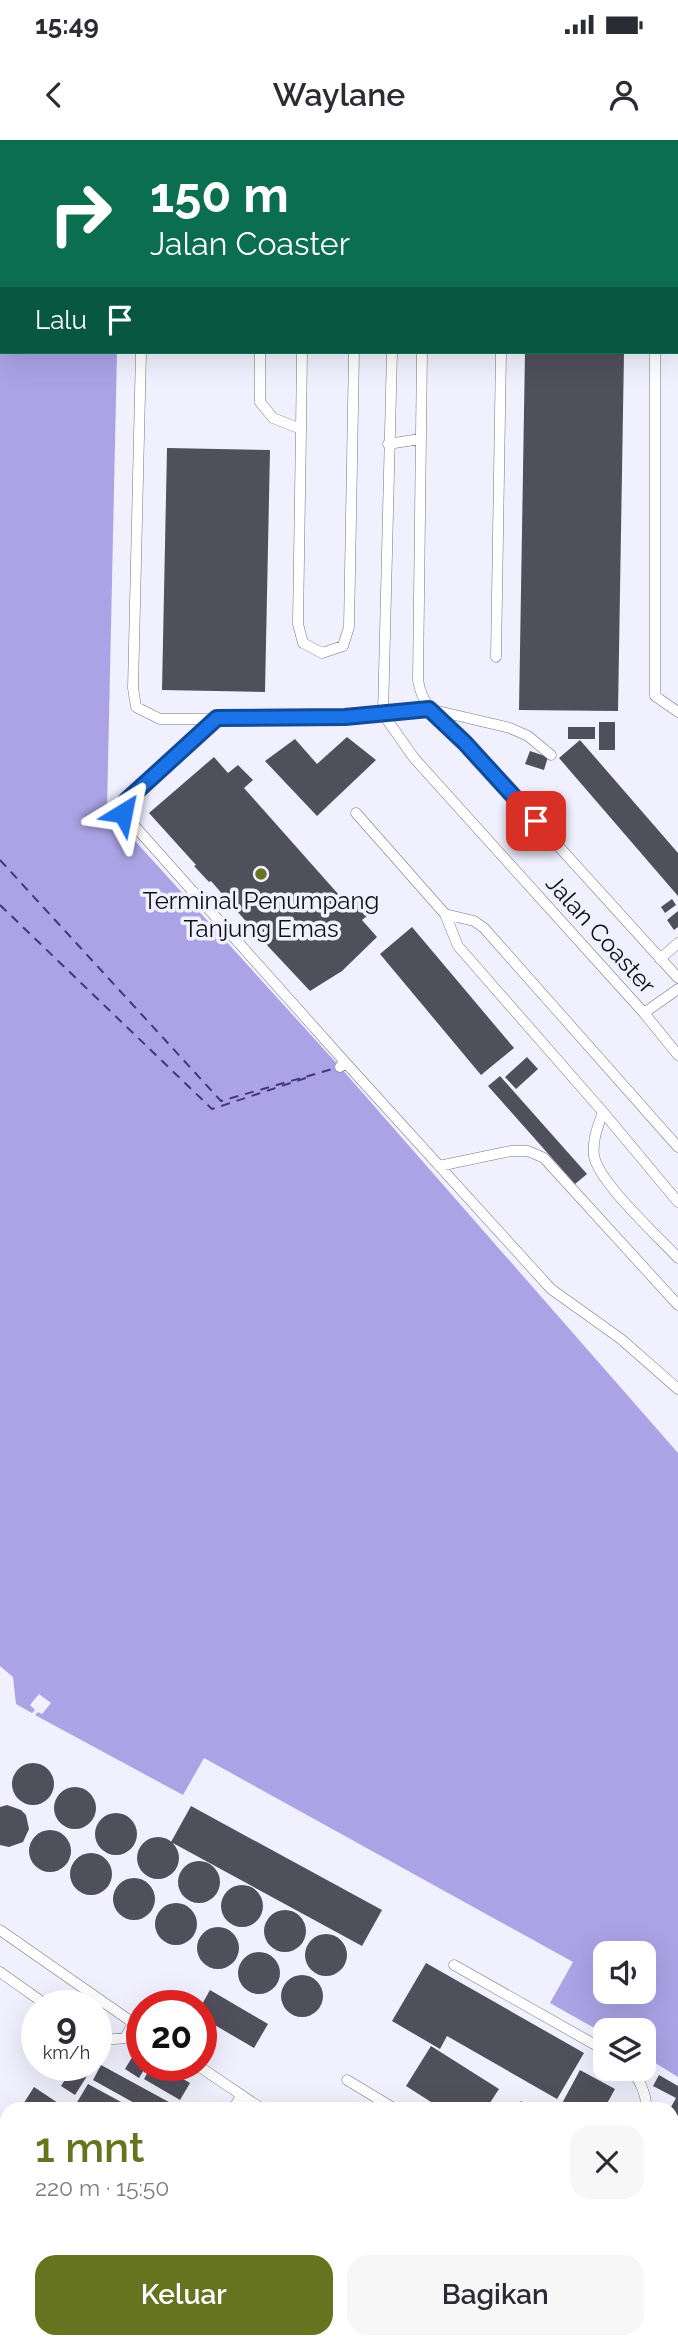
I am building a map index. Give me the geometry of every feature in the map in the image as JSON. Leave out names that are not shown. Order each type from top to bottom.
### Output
[{"type":"lane","points":[[141,354],[134,688],[136,707],[160,719],[345,717],[429,709],[510,728],[528,736],[551,755]]},
{"type":"lane","points":[[260,354],[260,402],[273,418],[301,429]]},
{"type":"lane","points":[[302,354],[298,624],[303,643],[322,653],[343,646],[349,626],[354,354]]},
{"type":"lane","points":[[383,714],[392,354]]},
{"type":"lane","points":[[422,354],[418,680],[420,695],[429,709]]},
{"type":"lane","points":[[496,657],[501,354]]},
{"type":"lane","points":[[655,354],[655,696],[678,712]]},
{"type":"lane","points":[[388,444],[420,439]]},
{"type":"lane","name":"Jalan Coaster","points":[[429,709],[465,743],[678,978]]},
{"type":"lane","name":"Jalan Coaster","points":[[383,714],[414,758],[644,1013],[678,1055]]},
{"type":"lane","points":[[217,718],[126,801],[123,813],[342,1065],[551,1289],[621,1339],[678,1389]]},
{"type":"lane","points":[[356,813],[445,914],[458,946],[678,1202]]},
{"type":"lane","points":[[445,914],[474,920],[484,928],[678,1147]]},
{"type":"lane","points":[[660,959],[678,943]]},
{"type":"lane","points":[[644,1013],[678,989]]},
{"type":"lane","points":[[603,1112],[594,1140],[597,1166],[607,1181],[678,1258]]},
{"type":"lane","points":[[439,1166],[511,1151],[528,1151],[544,1158],[678,1305]]},
{"type":"lane","points":[[0,1930],[126,2018]]},
{"type":"lane","points":[[454,1965],[593,2044]]},
{"type":"lane","points":[[0,1973],[25,1990]]},
{"type":"lane","points":[[217,2078],[252,2102]]},
{"type":"lane","points":[[347,2080],[383,2102]]},
{"type":"lane","points":[[639,2081],[647,2102]]},
{"type":"lane","points":[[238,2102],[242,2095]]},
{"type":"shaded area","points":[[0,354],[117,354],[107,810],[340,1067],[678,1453],[678,2077],[656,2063],[656,2018],[593,2018],[593,2027],[550,2003],[573,1962],[204,1758],[183,1795],[35,1715],[38,1712],[42,1714],[51,1703],[39,1694],[30,1705],[35,1710],[32,1713],[16,1704],[13,1677],[0,1666]]},
{"type":"building","points":[[525,354],[624,354],[618,711],[519,710]]},
{"type":"building","points":[[167,448],[270,450],[265,692],[162,690]]},
{"type":"building","points":[[599,722],[615,722],[615,750],[599,750]]},
{"type":"building","points":[[568,727],[595,727],[595,739],[568,739]]},
{"type":"building","points":[[347,737],[376,760],[317,816],[265,761],[295,739],[317,764]]},
{"type":"building","points":[[580,740],[678,853],[678,896],[559,758]]},
{"type":"building","points":[[530,751],[548,757],[544,770],[525,764]]},
{"type":"building","name":"Terminal Penumpang Tanjung Emas","points":[[214,757],[228,773],[238,765],[253,780],[244,788],[347,904],[357,896],[372,912],[362,920],[377,937],[342,971],[310,991],[265,943],[264,945],[149,813]]},
{"type":"building","points":[[672,899],[676,905],[665,913],[661,907]]},
{"type":"building","points":[[678,911],[678,927],[674,930],[667,920]]},
{"type":"building","points":[[412,927],[514,1048],[481,1075],[380,954]]},
{"type":"building","points":[[527,1057],[538,1069],[516,1089],[505,1077]]},
{"type":"building","points":[[500,1076],[587,1174],[575,1184],[488,1086]]},
{"type":"building","points":[[33,1763],[48,1769],[54,1784],[48,1799],[33,1805],[18,1799],[12,1784],[18,1769]]},
{"type":"building","points":[[75,1787],[90,1793],[96,1808],[90,1823],[75,1829],[60,1823],[54,1808],[60,1793]]},
{"type":"building","points":[[7,1805],[26,1815],[29,1829],[23,1842],[9,1847],[0,1845],[0,1807]]},
{"type":"building","points":[[191,1806],[382,1910],[362,1946],[171,1842]]},
{"type":"building","points":[[116,1813],[131,1819],[137,1834],[131,1849],[116,1855],[101,1849],[95,1834],[101,1819]]},
{"type":"building","points":[[50,1830],[65,1836],[71,1851],[65,1866],[50,1872],[35,1866],[29,1851],[35,1836]]},
{"type":"building","points":[[158,1837],[173,1843],[179,1858],[173,1873],[158,1879],[143,1873],[137,1858],[143,1843]]},
{"type":"building","points":[[91,1853],[106,1859],[112,1874],[106,1889],[91,1895],[76,1889],[70,1874],[76,1859]]},
{"type":"building","points":[[199,1861],[214,1867],[220,1882],[214,1897],[199,1903],[184,1897],[178,1882],[184,1867]]},
{"type":"building","points":[[134,1878],[149,1884],[155,1899],[149,1914],[134,1920],[119,1914],[113,1899],[119,1884]]},
{"type":"building","points":[[242,1885],[257,1891],[263,1906],[257,1921],[242,1927],[227,1921],[221,1906],[227,1891]]},
{"type":"building","points":[[176,1903],[191,1909],[197,1924],[191,1939],[176,1945],[161,1939],[155,1924],[161,1909]]},
{"type":"building","points":[[285,1910],[300,1916],[306,1931],[300,1946],[285,1952],[270,1946],[264,1931],[270,1916]]},
{"type":"building","points":[[218,1927],[233,1933],[239,1948],[233,1963],[218,1969],[203,1963],[197,1948],[203,1933]]},
{"type":"building","points":[[326,1934],[341,1940],[347,1955],[341,1970],[326,1976],[311,1970],[305,1955],[311,1940]]},
{"type":"building","points":[[259,1952],[274,1958],[280,1973],[274,1988],[259,1994],[244,1988],[238,1973],[244,1958]]},
{"type":"building","points":[[426,1963],[584,2053],[557,2099],[447,2036],[440,2049],[392,2021]]},
{"type":"building","points":[[302,1975],[317,1981],[323,1996],[317,2011],[302,2017],[287,2011],[281,1996],[287,1981]]},
{"type":"building","points":[[217,1994],[268,2024],[254,2048],[217,2026]]},
{"type":"building","points":[[431,2046],[499,2089],[491,2102],[431,2102],[406,2086]]},
{"type":"building","points":[[580,2070],[593,2077],[593,2081],[600,2081],[615,2089],[608,2102],[563,2102]]},
{"type":"building","points":[[112,2071],[169,2102],[132,2102],[95,2081],[112,2081]]},
{"type":"building","points":[[659,2075],[678,2086],[678,2102],[674,2102],[676,2098],[653,2086]]},
{"type":"building","points":[[64,2081],[84,2081],[75,2095],[61,2086]]},
{"type":"building","points":[[147,2081],[190,2083],[180,2100]]},
{"type":"building","points":[[88,2084],[121,2102],[77,2102]]},
{"type":"building","points":[[34,2087],[56,2102],[24,2102]]},
{"type":"ferry route","points":[[0,860],[221,1101],[336,1068]]},
{"type":"ferry route","points":[[0,905],[212,1109],[312,1076]]},
{"type":"place","name":"Terminal Penumpang Tanjung Emas","points":[[261,874]]},
{"type":"route","points":[[123,813],[126,801],[217,718],[345,717],[429,709],[465,743],[536,821]]}]
